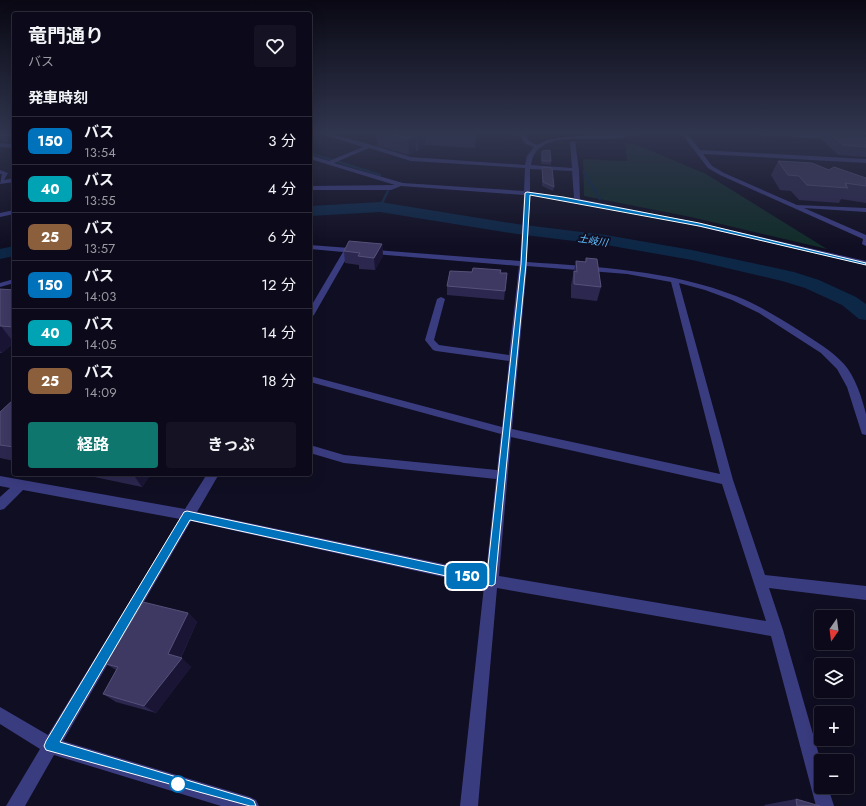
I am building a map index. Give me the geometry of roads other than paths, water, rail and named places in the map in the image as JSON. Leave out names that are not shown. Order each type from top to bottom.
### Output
[{"type":"street","points":[[357,171],[385,181],[403,185],[577,201],[699,224],[866,263]]},
{"type":"street","points":[[469,806],[524,259],[528,171]]},
{"type":"street","points":[[576,171],[577,201]]},
{"type":"street","points":[[717,171],[866,238],[866,244]]},
{"type":"street","points":[[0,172],[5,173],[0,182]]},
{"type":"street","points":[[0,182],[12,180]]},
{"type":"street","points":[[312,188],[391,188],[403,185]]},
{"type":"street","points":[[792,205],[866,210]]},
{"type":"street","points":[[0,215],[12,212]]},
{"type":"street","points":[[312,247],[524,259],[627,272],[674,280],[708,288],[762,311],[824,350],[841,367],[852,388],[866,432]]},
{"type":"street","points":[[312,312],[348,249]]},
{"type":"street","points":[[674,280],[727,480],[776,630],[825,806]]},
{"type":"street","points":[[0,285],[12,282]]},
{"type":"street","points":[[441,299],[429,340],[436,348],[514,359]]},
{"type":"street","points":[[312,379],[506,432],[727,480]]},
{"type":"street","points":[[312,450],[344,458],[502,475]]},
{"type":"street","points":[[15,806],[187,515],[212,476]]},
{"type":"street","points":[[0,481],[187,515],[492,581],[776,630]]},
{"type":"street","points":[[0,505],[20,485]]},
{"type":"street","points":[[760,581],[866,593]]},
{"type":"street","points":[[0,715],[51,746],[225,802],[250,806]]},
{"type":"waterway","points":[[366,171],[380,175]]},
{"type":"waterway","points":[[584,172],[600,199]]},
{"type":"waterway","points":[[380,207],[388,191]]},
{"type":"waterway","name":"土岐川","points":[[312,211],[380,207],[517,229],[606,240],[692,255],[787,276],[812,284],[849,301],[866,314]]},
{"type":"waterway","name":"土岐川","points":[[0,254],[12,251]]}]
